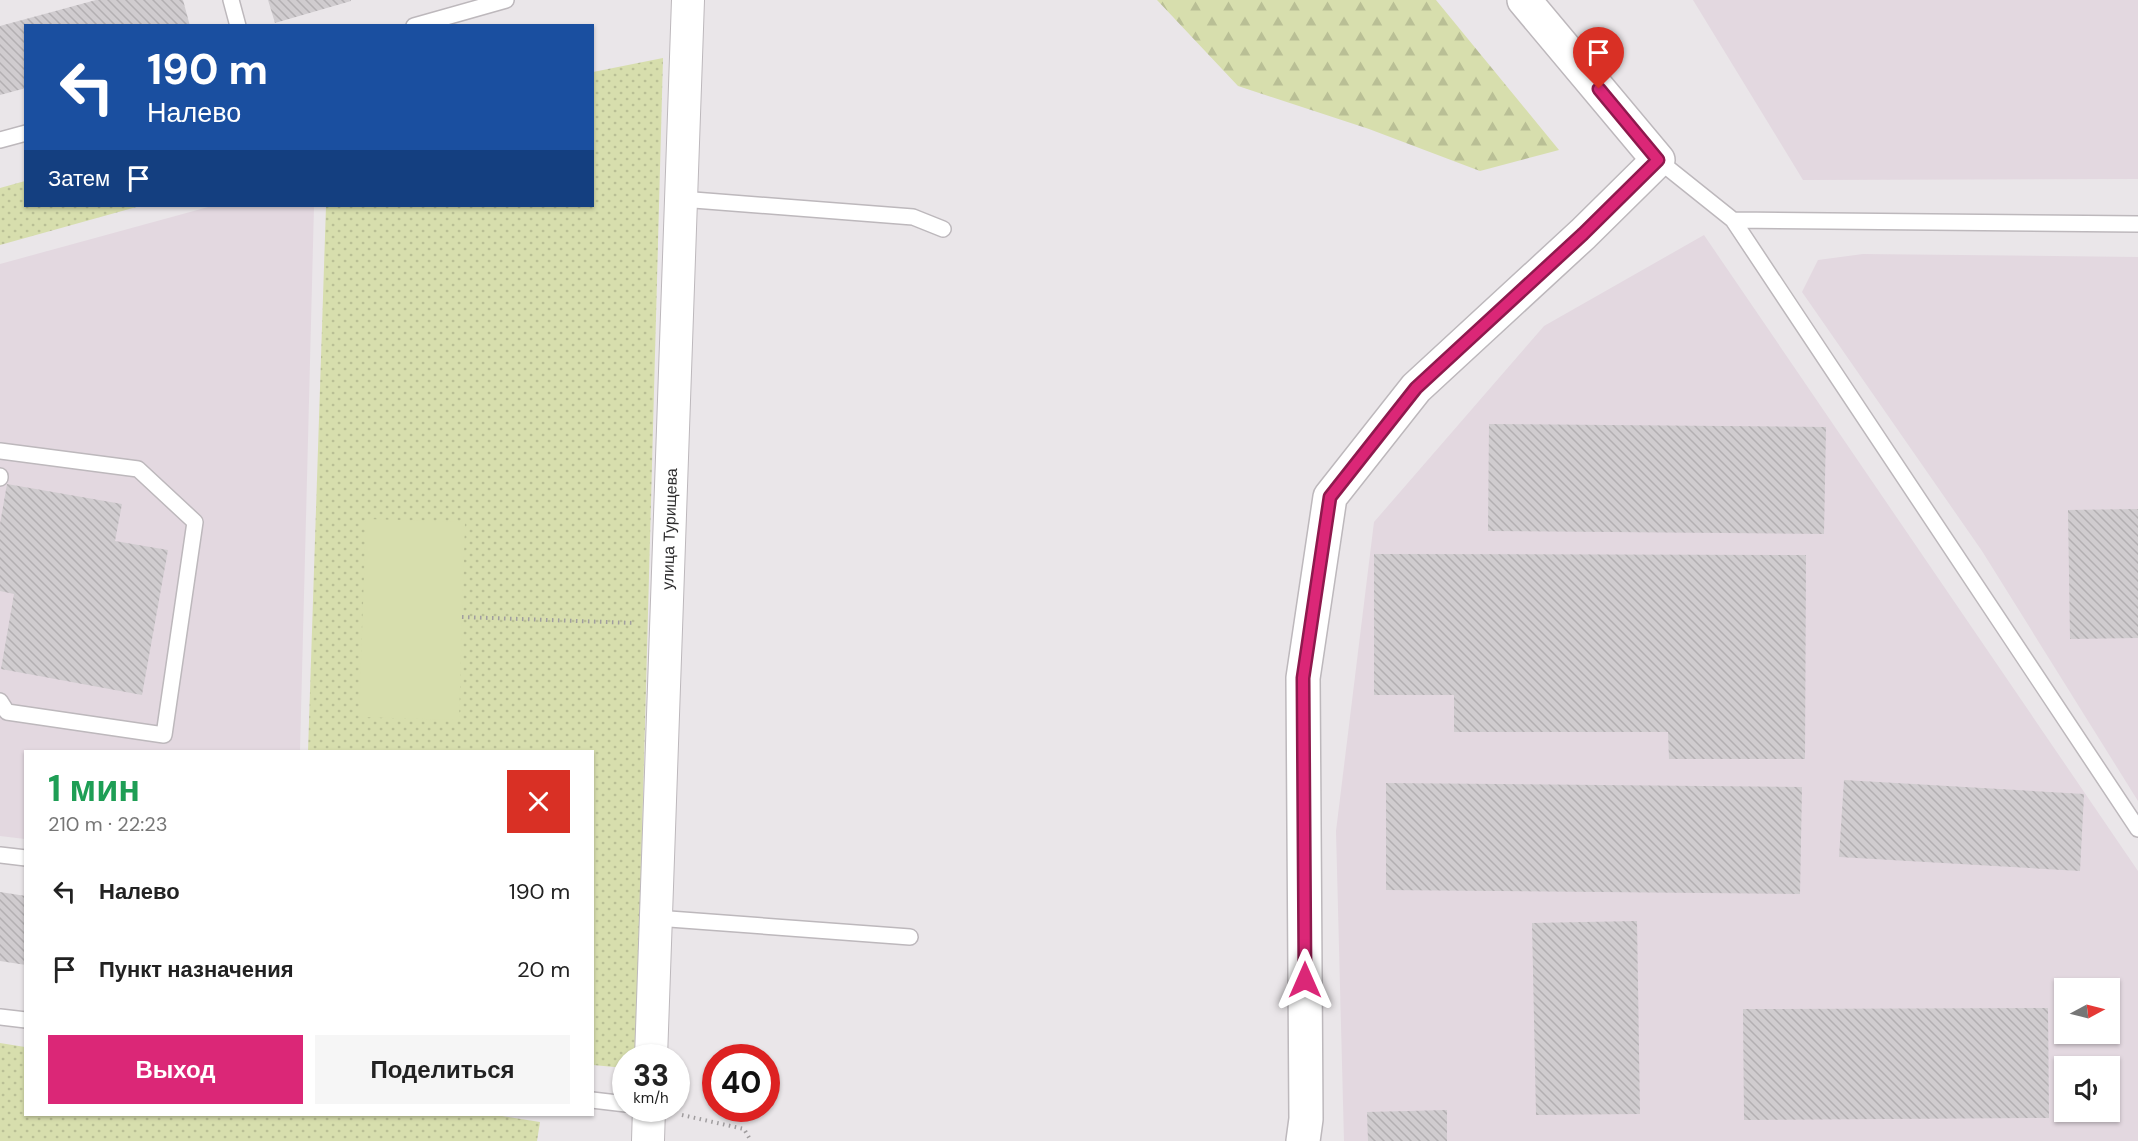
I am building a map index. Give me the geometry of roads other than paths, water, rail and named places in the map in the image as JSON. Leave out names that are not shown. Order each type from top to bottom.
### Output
[{"type":"street","name":"улица Турищева","points":[[652,1044],[688,0]]},
{"type":"street","points":[[1304,1141],[1306,1119],[1303,678],[1330,497],[1416,388],[1583,234],[1658,160],[1524,0]]},
{"type":"street","points":[[648,1141],[657,1122]]},
{"type":"lane","points":[[231,0],[237,24]]},
{"type":"lane","points":[[421,24],[506,0]]},
{"type":"lane","points":[[0,140],[24,134]]},
{"type":"lane","points":[[1658,160],[1733,220],[2138,829]]},
{"type":"lane","points":[[681,199],[913,217],[943,229]]},
{"type":"lane","points":[[1733,220],[2138,224]]},
{"type":"lane","points":[[0,451],[138,469],[195,522],[164,735],[2,710]]},
{"type":"lane","points":[[0,855],[24,858]]},
{"type":"lane","points":[[656,918],[910,937]]},
{"type":"lane","points":[[0,1017],[24,1020]]},
{"type":"lane","points":[[594,1100],[612,1102]]}]
